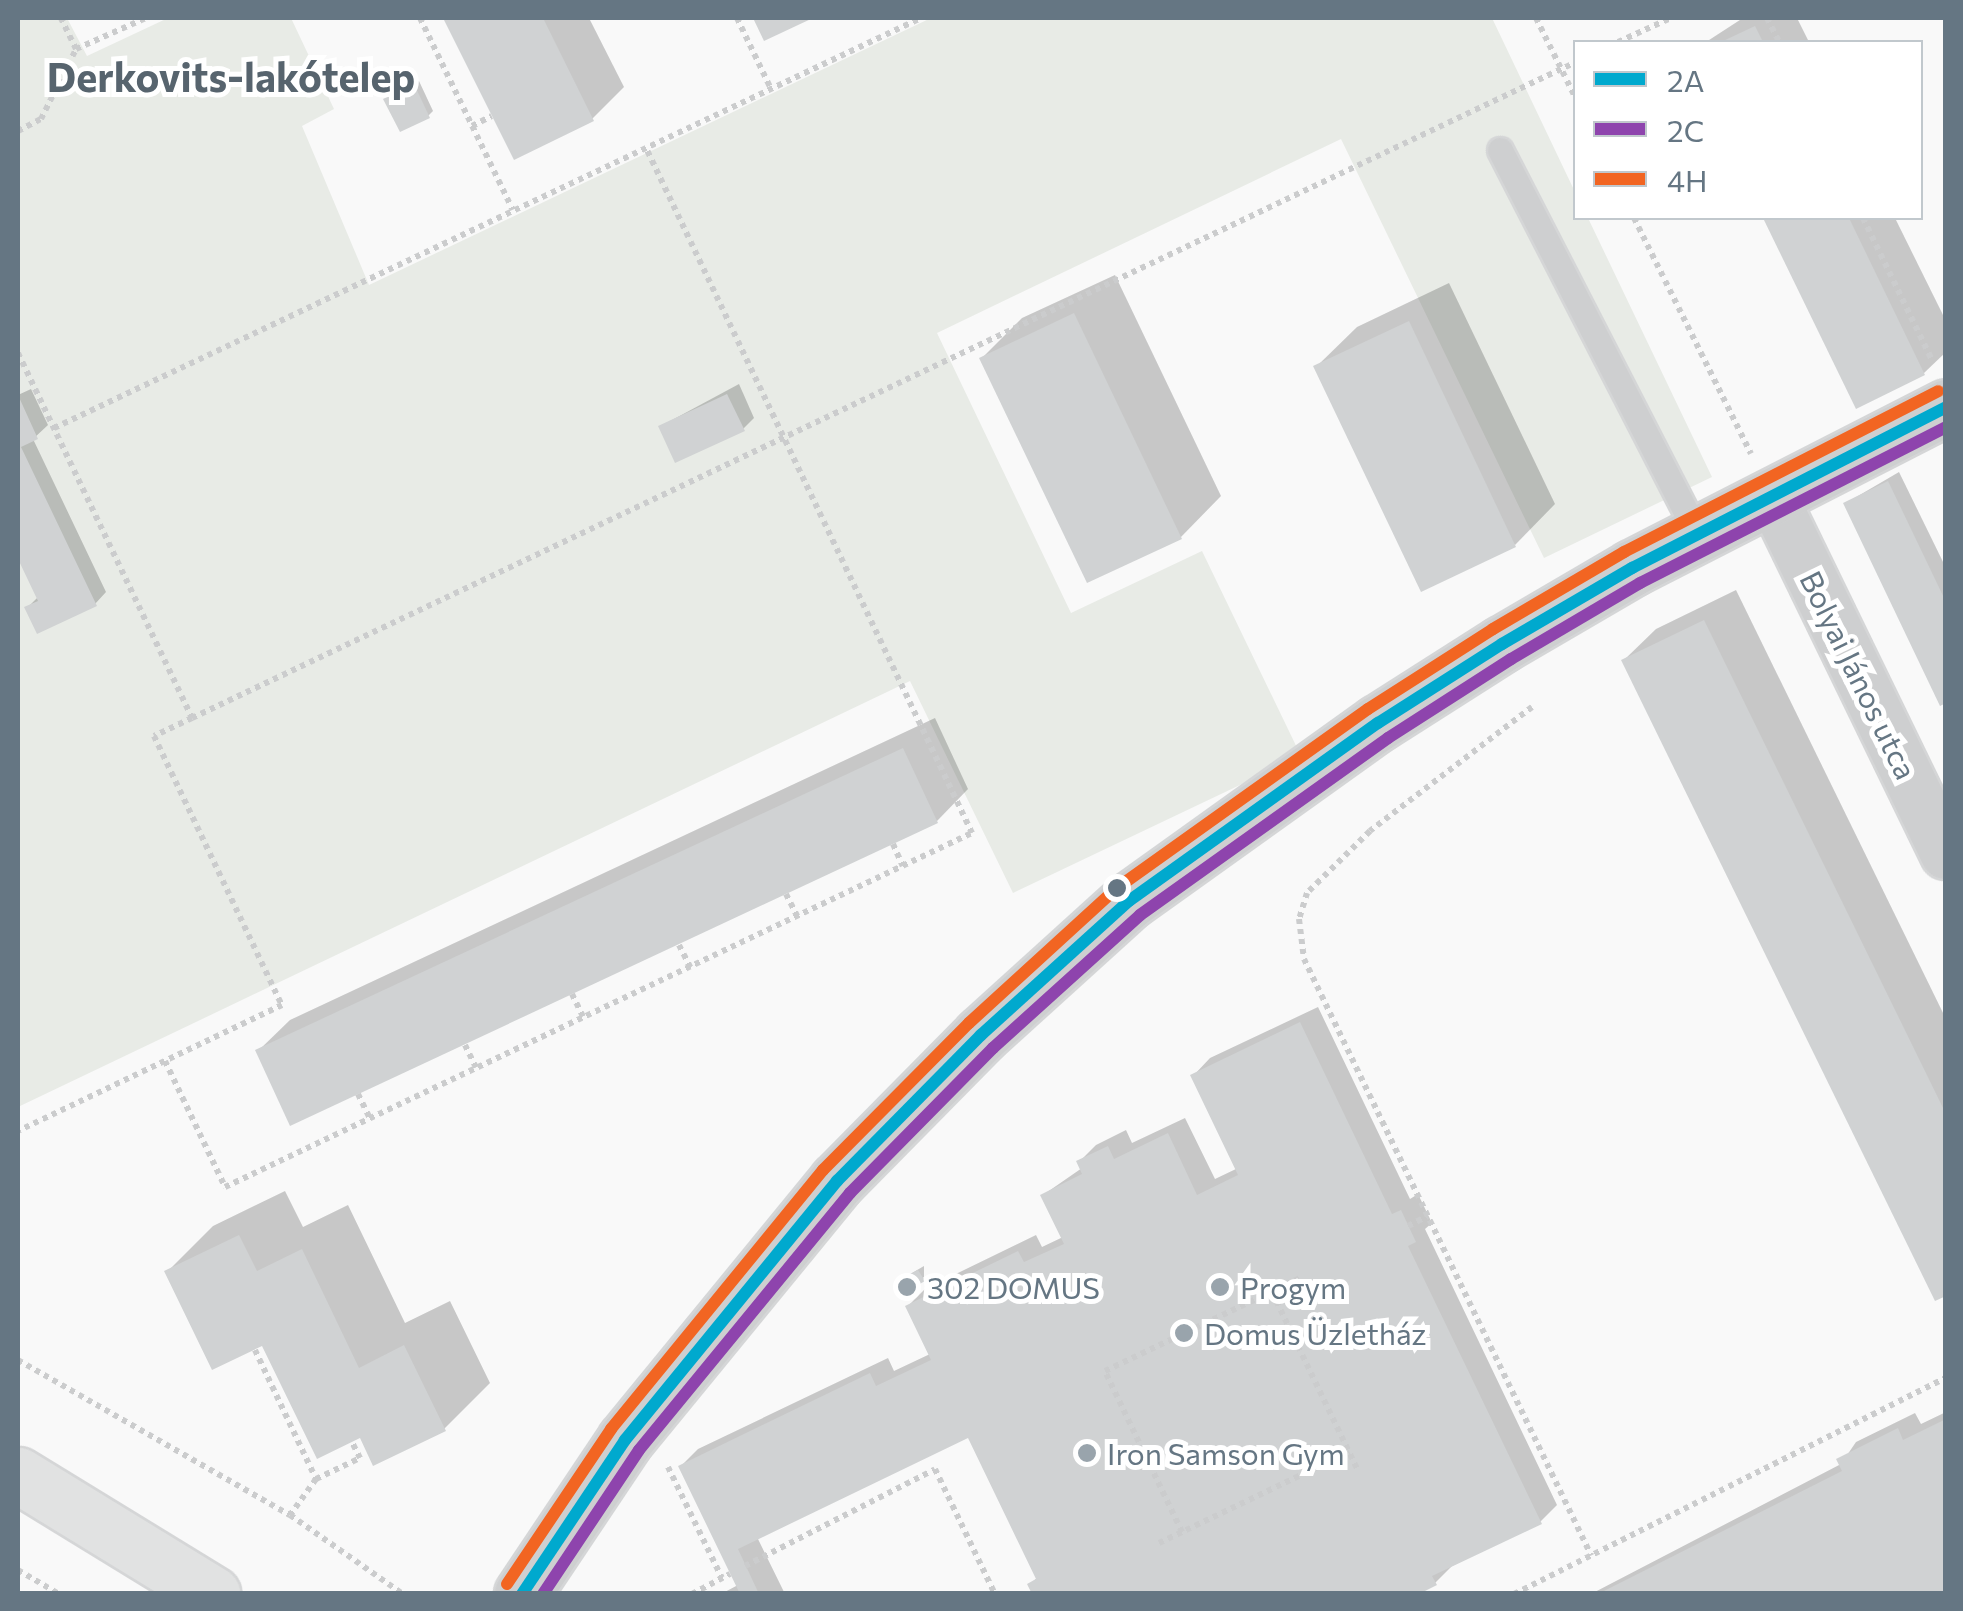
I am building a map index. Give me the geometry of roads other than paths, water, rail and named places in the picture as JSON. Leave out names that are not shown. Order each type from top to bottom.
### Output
[{"type":"main road","points":[[18,1475],[212,1594]]},
{"type":"street","points":[[522,1594],[625,1440],[720,1316],[837,1181],[1046,973],[1129,900],[1378,722],[1697,534],[1772,496],[1941,389]]},
{"type":"street","name":"Bolyai János utca","points":[[1772,496],[1946,854]]},
{"type":"lane","points":[[1500,150],[1697,534]]},
{"type":"place","name":"302 DOMUS","points":[[907,1287]]},
{"type":"place","name":"Progym","points":[[1220,1287]]},
{"type":"place","name":"Domus Üzletház","points":[[1184,1333]]},
{"type":"place","name":"Iron Samson Gym","points":[[1087,1453]]},
{"type":"district","name":"Derkovits-lakótelep","points":[[231,76]]}]
